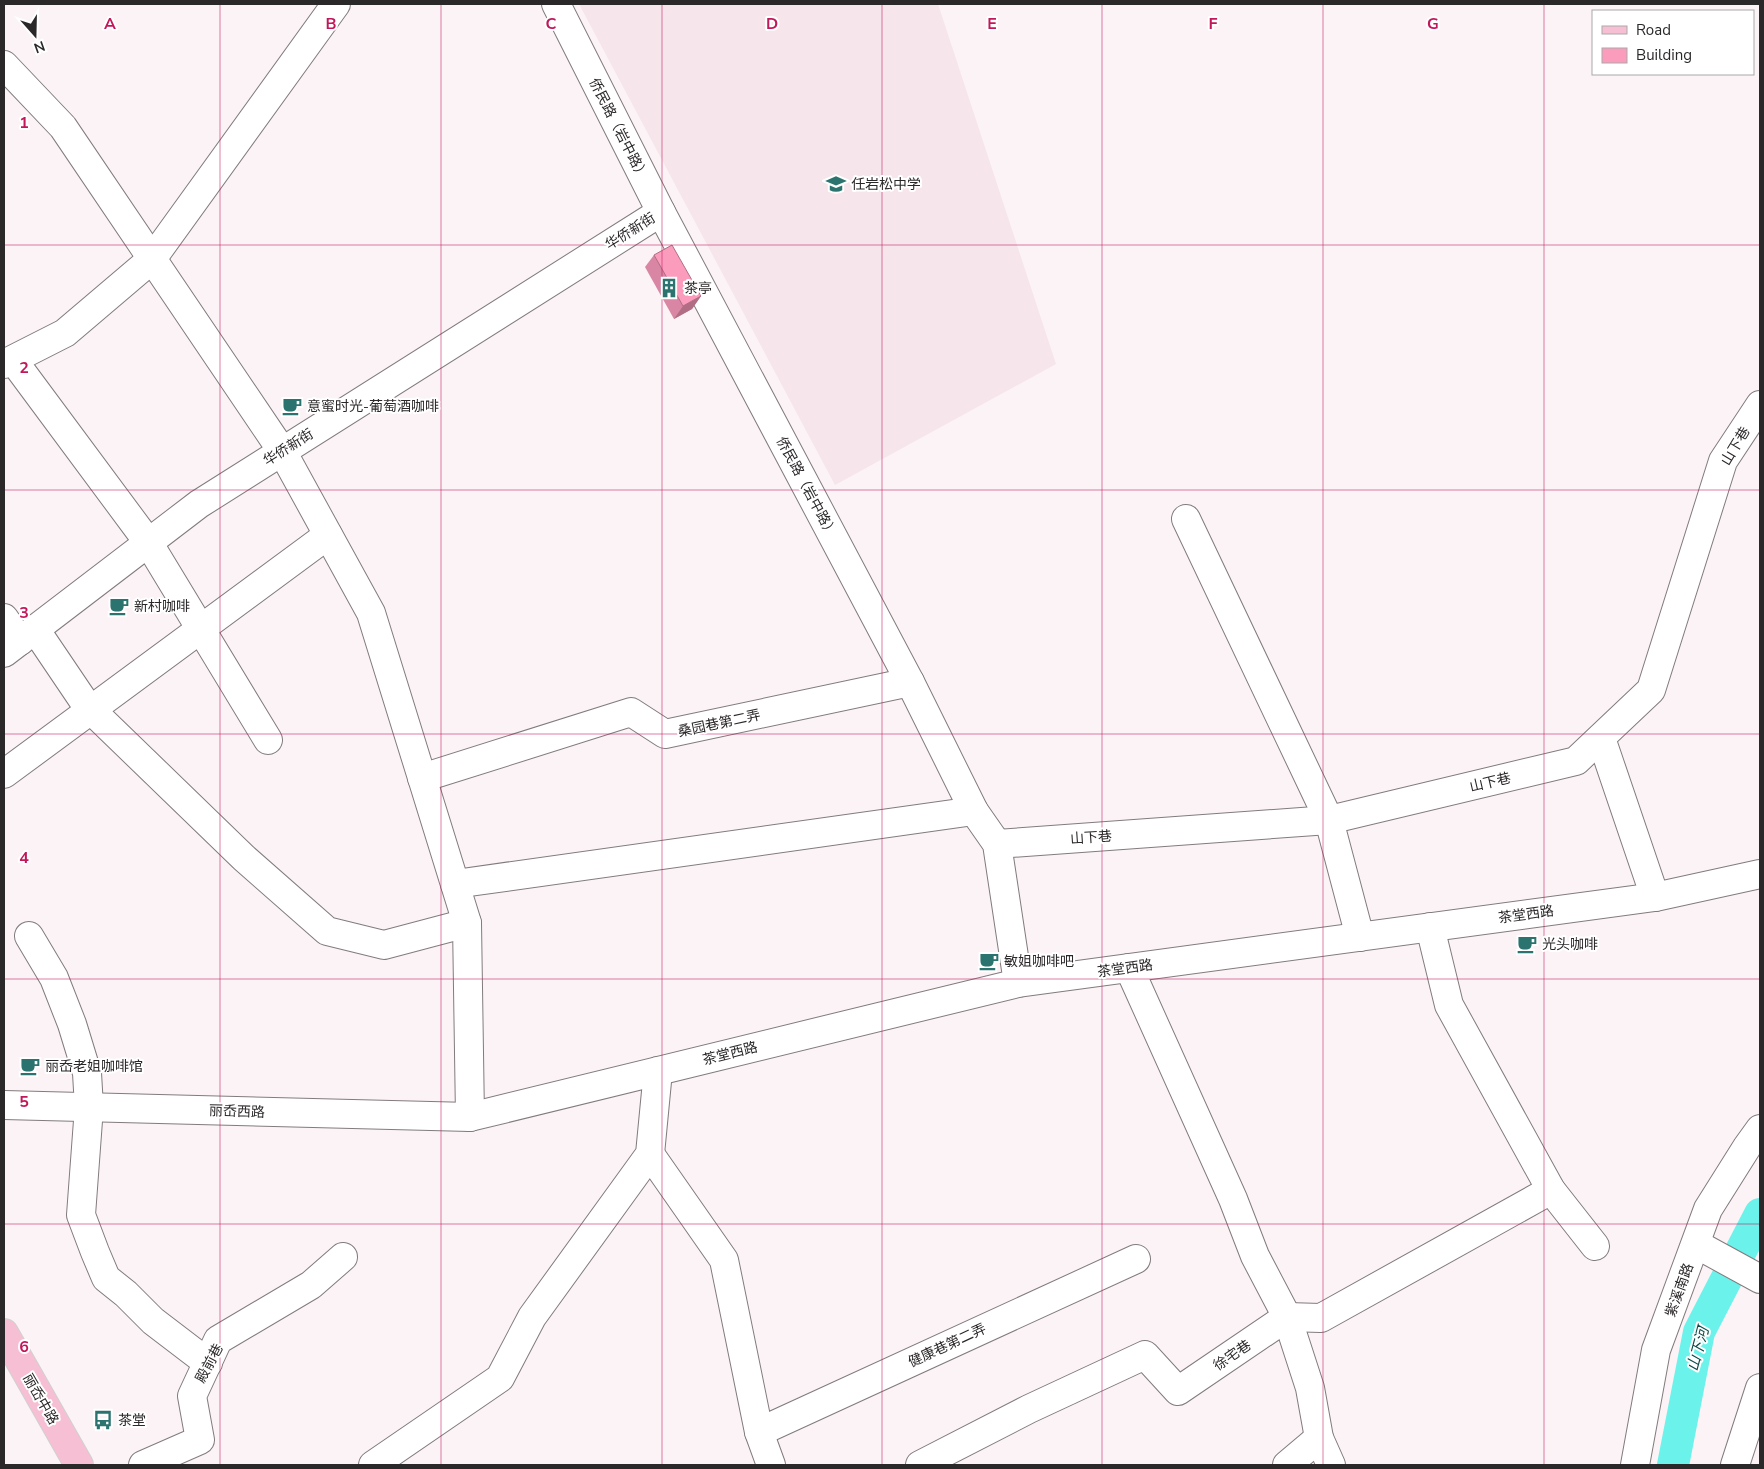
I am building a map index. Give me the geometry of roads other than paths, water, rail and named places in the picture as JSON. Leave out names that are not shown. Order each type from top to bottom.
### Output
[{"type":"main road","name":"丽岙中路","points":[[4,1333],[72,1462]]},
{"type":"street","points":[[268,740],[148,542],[8,362],[65,333],[152,259],[336,4]]},
{"type":"street","name":"侨民路（岩中路）","points":[[556,4],[661,212],[910,682],[974,811],[997,844],[1018,983]]},
{"type":"street","points":[[4,66],[62,127],[282,451],[370,613],[467,923],[470,1117]]},
{"type":"street","name":"华侨新街","points":[[20,641],[199,504],[661,212]]},
{"type":"street","name":"山下巷","points":[[997,844],[1329,820],[1576,761],[1651,690],[1723,461],[1760,405]]},
{"type":"street","points":[[1186,519],[1329,820],[1360,937]]},
{"type":"street","points":[[4,774],[328,535]]},
{"type":"street","points":[[4,618],[20,641],[91,710],[244,858],[327,931],[384,945],[467,923]]},
{"type":"street","name":"桑园巷第二弄","points":[[422,778],[631,712],[665,734],[910,682]]},
{"type":"street","points":[[1601,738],[1655,897]]},
{"type":"street","points":[[455,884],[974,811]]},
{"type":"street","name":"茶堂西路","points":[[470,1117],[1018,983],[1655,897],[1756,880]]},
{"type":"street","points":[[1430,927],[1449,1005],[1551,1190],[1596,1246]]},
{"type":"street","points":[[29,936],[54,978],[72,1024],[87,1073],[89,1107],[81,1215],[106,1278],[126,1294],[153,1321],[208,1362]]},
{"type":"street","points":[[1129,968],[1233,1199],[1255,1256],[1286,1318],[1310,1388],[1320,1438],[1332,1465]]},
{"type":"street","points":[[374,1465],[500,1378],[532,1318],[650,1154],[658,1071]]},
{"type":"street","name":"丽岙西路","points":[[4,1105],[470,1117]]},
{"type":"street","name":"紫溪南路","points":[[1635,1465],[1656,1350],[1708,1209],[1760,1129]]},
{"type":"street","points":[[650,1154],[724,1260],[759,1432],[771,1465]]},
{"type":"street","points":[[1286,1318],[1321,1318],[1551,1190]]},
{"type":"street","points":[[1696,1244],[1760,1279]]},
{"type":"street","name":"殿前巷","points":[[143,1465],[200,1440],[192,1396],[218,1340],[311,1285],[343,1257]]},
{"type":"street","name":"健康巷第二弄","points":[[759,1432],[1136,1259]]},
{"type":"street","name":"徐宅巷","points":[[920,1465],[1029,1409],[1145,1355],[1178,1391],[1286,1318]]},
{"type":"street","points":[[1735,1465],[1760,1388]]},
{"type":"street","points":[[1287,1465],[1320,1438]]},
{"type":"waterway","name":"山下河","points":[[1673,1465],[1699,1332],[1760,1214]]},
{"type":"place","name":"任岩松中学","points":[[836,184]]},
{"type":"place","name":"茶亭","points":[[669,288]]},
{"type":"place","name":"意蜜时光-葡萄酒咖啡","points":[[292,406]]},
{"type":"place","name":"新村咖啡","points":[[119,606]]},
{"type":"place","name":"光头咖啡","points":[[1527,944]]},
{"type":"place","name":"敏姐咖啡吧","points":[[989,961]]},
{"type":"place","name":"丽岙老姐咖啡馆","points":[[30,1066]]},
{"type":"place","name":"茶堂","points":[[103,1420]]}]
